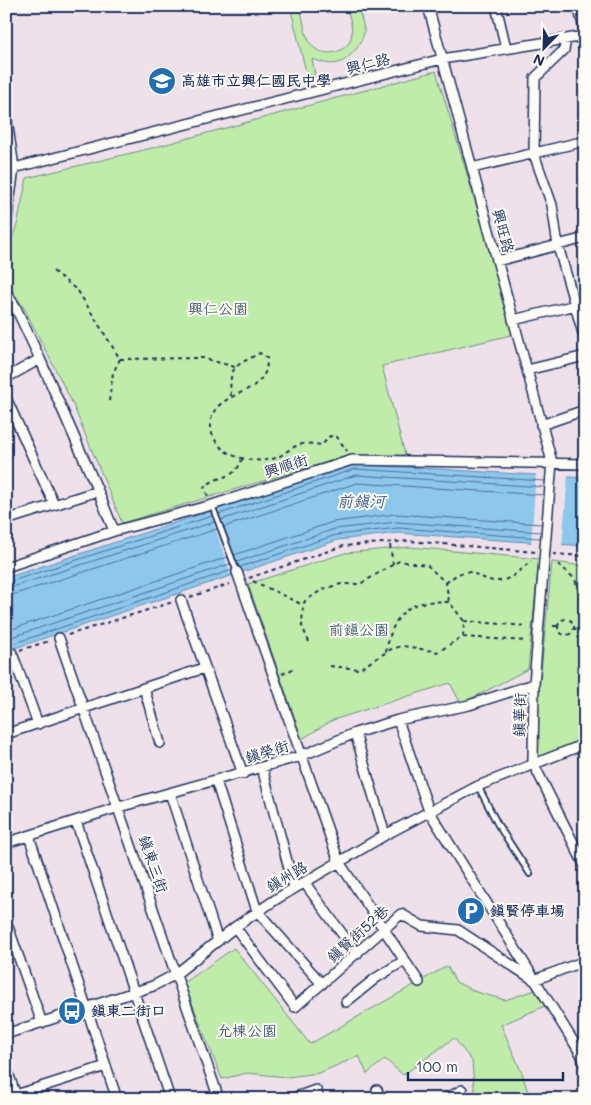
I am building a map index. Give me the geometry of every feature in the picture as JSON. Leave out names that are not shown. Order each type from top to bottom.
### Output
[{"type":"street","name":"興旺路","points":[[428,6],[552,462]]},
{"type":"street","points":[[496,6],[506,48]]},
{"type":"street","points":[[578,6],[585,34]]},
{"type":"street","name":"興仁路","points":[[14,168],[442,59],[566,39],[585,34]]},
{"type":"street","points":[[566,39],[564,50],[535,78],[534,154],[552,205],[558,246],[585,340]]},
{"type":"street","points":[[6,113],[14,168],[9,189],[6,226]]},
{"type":"street","points":[[472,168],[585,141]]},
{"type":"street","points":[[497,261],[585,238]]},
{"type":"street","points":[[6,293],[15,306],[40,359],[114,531]]},
{"type":"street","points":[[513,320],[585,303]]},
{"type":"street","points":[[526,370],[585,356]]},
{"type":"street","points":[[6,378],[40,359]]},
{"type":"street","points":[[6,398],[54,504]]},
{"type":"street","points":[[541,425],[585,410]]},
{"type":"street","name":"興順街","points":[[6,567],[114,531],[212,506],[352,460],[585,464]]},
{"type":"street","name":"鎮華街","points":[[552,462],[534,684],[533,763],[585,866]]},
{"type":"street","points":[[6,520],[98,491]]},
{"type":"street","points":[[239,576],[339,862],[419,982]]},
{"type":"street","points":[[181,600],[243,774]]},
{"type":"street","name":"鎮東三街","points":[[59,638],[219,1099]]},
{"type":"street","points":[[12,653],[38,724]]},
{"type":"street","points":[[6,734],[204,668]]},
{"type":"street","name":"鎮榮街","points":[[6,844],[119,807],[243,774],[301,756],[355,733],[398,720],[469,705],[534,684]]},
{"type":"street","points":[[144,688],[160,743]]},
{"type":"street","points":[[398,720],[429,811],[577,1047],[585,1066]]},
{"type":"street","points":[[355,733],[385,835]]},
{"type":"street","points":[[582,745],[585,754]]},
{"type":"street","name":"鎮州路","points":[[6,1034],[153,986],[176,974],[257,911],[294,887],[385,835],[478,786],[582,745]]},
{"type":"street","points":[[262,768],[294,887]]},
{"type":"street","points":[[216,781],[257,911],[322,984]]},
{"type":"street","points":[[170,793],[218,941]]},
{"type":"street","points":[[76,821],[170,1099]]},
{"type":"street","points":[[29,836],[117,1099]]},
{"type":"street","points":[[304,882],[357,954]]},
{"type":"street","name":"鎮賢街52巷","points":[[235,927],[295,1007],[401,914],[422,926],[458,930],[534,980]]},
{"type":"street","points":[[6,921],[42,1023]]},
{"type":"street","points":[[346,1002],[376,978],[405,960]]},
{"type":"street","points":[[534,980],[585,961]]},
{"type":"street","points":[[6,1067],[17,1097],[106,1066]]},
{"type":"street","points":[[291,1099],[316,1090],[319,1099]]},
{"type":"street","points":[[377,1090],[380,1099]]},
{"type":"street","points":[[446,1099],[462,1090]]},
{"type":"lane","points":[[212,506],[239,576]]},
{"type":"lane","points":[[478,786],[498,825],[530,874]]},
{"type":"path","points":[[53,271],[78,291],[120,359]]},
{"type":"path","points":[[232,396],[229,378],[235,367],[260,354],[266,358],[266,372],[257,384],[232,396],[219,405],[210,420],[211,435],[223,449],[242,458],[260,460],[276,458],[297,445],[322,445],[330,436],[337,437],[352,460]]},
{"type":"path","points":[[120,359],[202,358],[235,367]]},
{"type":"path","points":[[109,401],[113,373],[120,359]]},
{"type":"path","points":[[212,506],[204,486],[214,478],[232,475],[239,467],[242,458]]},
{"type":"path","points":[[12,653],[181,600],[239,576],[343,546],[409,541],[585,556]]},
{"type":"path","points":[[390,545],[393,564]]},
{"type":"path","points":[[302,605],[323,589],[341,584],[360,584],[375,577],[399,561],[416,562],[427,565],[446,583],[449,602],[464,621],[463,636]]},
{"type":"path","points":[[446,583],[454,575],[468,571],[496,581],[512,577],[531,561]]},
{"type":"path","points":[[558,564],[575,579],[581,600],[584,628],[574,628]]},
{"type":"path","points":[[253,581],[302,605]]},
{"type":"path","points":[[386,652],[393,624],[399,614],[415,604],[449,602]]},
{"type":"path","points":[[302,605],[302,626],[308,642]]},
{"type":"path","points":[[558,626],[563,620],[568,619],[574,624],[574,628]]},
{"type":"path","points":[[464,621],[526,626]]},
{"type":"path","points":[[553,626],[558,626]]},
{"type":"path","points":[[558,626],[559,630],[565,635],[569,635],[574,628]]},
{"type":"path","points":[[330,666],[359,669],[377,660],[386,652],[403,646],[438,652],[463,636],[525,641]]},
{"type":"path","points":[[282,674],[293,669]]},
{"type":"green space","points":[[290,6],[300,6],[306,33],[313,46],[318,50],[329,53],[341,50],[350,41],[352,28],[346,6],[358,6],[364,30],[361,42],[352,54],[342,62],[332,64],[312,59],[315,75],[307,76]]},
{"type":"green space","name":"興仁公園","points":[[436,71],[515,334],[382,366],[405,455],[347,456],[122,523],[71,400],[24,308],[6,281],[6,254],[17,225],[27,178],[152,148]]},
{"type":"green space","name":"前鎮公園","points":[[410,547],[539,559],[528,669],[461,704],[450,683],[333,720],[302,739],[248,584],[345,553]]},
{"type":"green space","points":[[552,562],[585,566],[585,740],[567,745],[532,760]]},
{"type":"green space","name":"允棟公園","points":[[234,948],[310,1044],[447,966],[456,982],[476,992],[505,1000],[535,990],[545,1006],[501,1025],[522,1073],[530,1099],[475,1099],[472,1061],[454,1038],[403,1075],[385,1059],[367,1074],[359,1056],[319,1073],[287,1077],[247,1073],[222,1079],[184,983]]},
{"type":"water","name":"前鎮河","points":[[354,464],[585,478],[585,546],[398,533],[338,540],[6,651],[6,578]]},
{"type":"pier","points":[[536,473],[568,475],[562,547],[531,545]]},
{"type":"pier","points":[[217,506],[240,570],[230,573],[209,509]]},
{"type":"place","name":"高雄市立興仁國民中學","points":[[162,81]]},
{"type":"place","name":"鎮賢停車場","points":[[471,911]]},
{"type":"place","name":"鎮東二街口","points":[[72,1011]]}]
